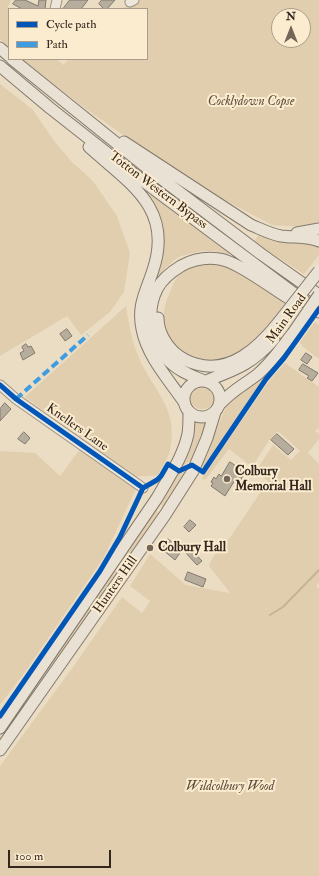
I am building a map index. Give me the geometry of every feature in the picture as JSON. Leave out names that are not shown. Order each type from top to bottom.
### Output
[{"type":"main road","points":[[0,48],[8,55]]},
{"type":"main road","name":"Totton Western Bypass","points":[[13,60],[63,102],[146,167],[261,254],[319,295]]},
{"type":"main road","name":"Totton Western Bypass","points":[[0,66],[50,108],[139,178],[319,312]]},
{"type":"main road","points":[[63,102],[251,225],[268,233],[282,236],[308,238],[319,241]]},
{"type":"main road","points":[[50,108],[72,132],[138,190],[154,215],[158,231],[158,243],[155,264],[142,296],[140,313],[142,328],[150,350],[186,407],[199,417],[205,417],[217,408],[220,400],[218,390],[211,383],[179,369],[166,358],[155,338],[151,320],[152,304],[157,288],[171,273],[181,266],[202,258],[226,261],[319,317]]},
{"type":"main road","points":[[268,233],[289,234],[319,229]]},
{"type":"main road","points":[[181,266],[167,282],[160,296],[158,321],[168,346],[186,361],[207,367],[229,364],[255,348],[280,324]]},
{"type":"main road","name":"Main Road","points":[[204,380],[248,363],[264,350],[280,324],[319,273]]},
{"type":"main road","name":"Main Road","points":[[217,408],[227,396],[258,374],[277,354],[319,295]]},
{"type":"main road","points":[[186,407],[185,392],[188,387],[196,381],[204,380]]},
{"type":"main road","name":"Hunters Hill","points":[[0,728],[157,498],[175,467],[184,447],[188,432],[186,407]]},
{"type":"main road","name":"Hunters Hill","points":[[0,750],[165,516],[193,471],[207,438],[217,408]]},
{"type":"street","name":"Knellers Lane","points":[[0,385],[16,399],[143,488]]},
{"type":"green space","points":[[0,0],[11,0],[8,7],[8,48],[0,39]]},
{"type":"green space","name":"Cocklydown Copse","points":[[138,0],[319,0],[319,222],[302,227],[272,225],[207,191],[86,109],[22,60],[58,60],[63,65],[68,60],[148,60],[148,8],[123,8]]},
{"type":"green space","points":[[0,84],[32,109],[55,142],[71,161],[93,181],[117,216],[130,253],[124,292],[110,312],[81,335],[67,316],[0,356]]},
{"type":"green space","points":[[152,192],[230,250],[229,255],[214,251],[202,251],[181,256],[174,260],[156,278],[153,278],[158,217],[149,196]]},
{"type":"green space","points":[[259,234],[287,242],[313,244],[319,247],[319,255],[304,274],[254,242]]},
{"type":"green space","points":[[205,262],[228,266],[286,301],[258,340],[232,357],[214,363],[196,360],[178,347],[167,333],[163,317],[167,300],[177,277],[185,270]]},
{"type":"green space","points":[[126,306],[131,334],[137,354],[164,402],[171,423],[172,436],[170,450],[158,475],[133,477],[25,397]]},
{"type":"green space","points":[[315,322],[319,325],[319,359],[303,347],[300,342]]},
{"type":"green space","name":"Wildcolbury Wood","points":[[285,363],[319,387],[319,428],[315,431],[319,434],[319,439],[308,453],[319,464],[319,583],[316,586],[319,589],[319,876],[0,876],[0,766],[73,667],[122,597],[142,613],[150,601],[130,586],[150,554],[186,585],[230,593],[209,566],[213,557],[231,536],[268,481],[255,472],[273,445],[291,460],[300,451],[278,431],[270,439],[252,467],[229,449],[205,480],[202,478],[269,381]]},
{"type":"green space","points":[[259,377],[263,381],[204,467],[201,465],[228,403]]},
{"type":"green space","points":[[202,385],[207,386],[213,392],[213,402],[207,408],[202,409],[197,408],[191,402],[190,397],[191,392],[197,386]]},
{"type":"green space","points":[[194,421],[210,422],[191,461],[182,466],[194,439]]},
{"type":"green space","points":[[80,449],[136,489],[104,557],[25,672],[0,705],[0,451],[35,453],[60,476]]},
{"type":"green space","points":[[191,468],[164,510],[162,501],[165,491],[178,473],[182,473]]},
{"type":"green space","points":[[155,508],[160,516],[0,742],[0,736],[98,594]]},
{"type":"building","points":[[16,0],[25,0],[38,6],[39,0],[46,0],[45,8],[20,8],[13,4]]},
{"type":"building","points":[[70,0],[88,0],[82,8],[64,8]]},
{"type":"building","points":[[102,0],[115,0],[108,8],[103,8],[99,4]]},
{"type":"building","points":[[67,329],[72,336],[65,341],[60,334]]},
{"type":"building","points":[[26,344],[28,347],[31,346],[35,353],[23,360],[20,353],[24,351],[22,347]]},
{"type":"building","points":[[306,353],[312,357],[307,364],[301,360]]},
{"type":"building","points":[[303,364],[318,373],[312,381],[307,378],[309,376],[299,370]]},
{"type":"building","points":[[5,403],[11,409],[0,421],[0,409]]},
{"type":"building","points":[[24,432],[30,438],[25,444],[18,439]]},
{"type":"building","points":[[277,434],[294,449],[288,455],[271,440]]},
{"type":"building","name":"Colbury Memorial Hall","points":[[230,462],[236,466],[238,463],[243,466],[240,471],[244,474],[239,483],[235,480],[225,496],[211,486],[213,483],[211,482],[214,477],[216,479],[219,474],[221,476]]},
{"type":"building","points":[[190,520],[196,525],[189,532],[184,527]]},
{"type":"building","points":[[168,539],[182,550],[175,560],[163,550],[165,548],[163,547],[165,545],[164,544]]},
{"type":"building","points":[[190,548],[202,561],[197,565],[185,552]]},
{"type":"building","points":[[188,572],[206,579],[203,587],[185,580]]},
{"type":"waterway","points":[[270,615],[283,607],[319,570]]},
{"type":"marked path","points":[[16,399],[88,335]]},
{"type":"cycle path","points":[[0,716],[100,571],[120,537],[143,488],[157,480],[168,464],[179,471],[192,465],[203,472],[266,379],[284,358],[319,309]]},
{"type":"cycle path","points":[[0,385],[16,399],[143,488]]},
{"type":"place","name":"Colbury Memorial Hall","points":[[227,479]]},
{"type":"place","name":"Colbury Hall","points":[[150,548]]}]
